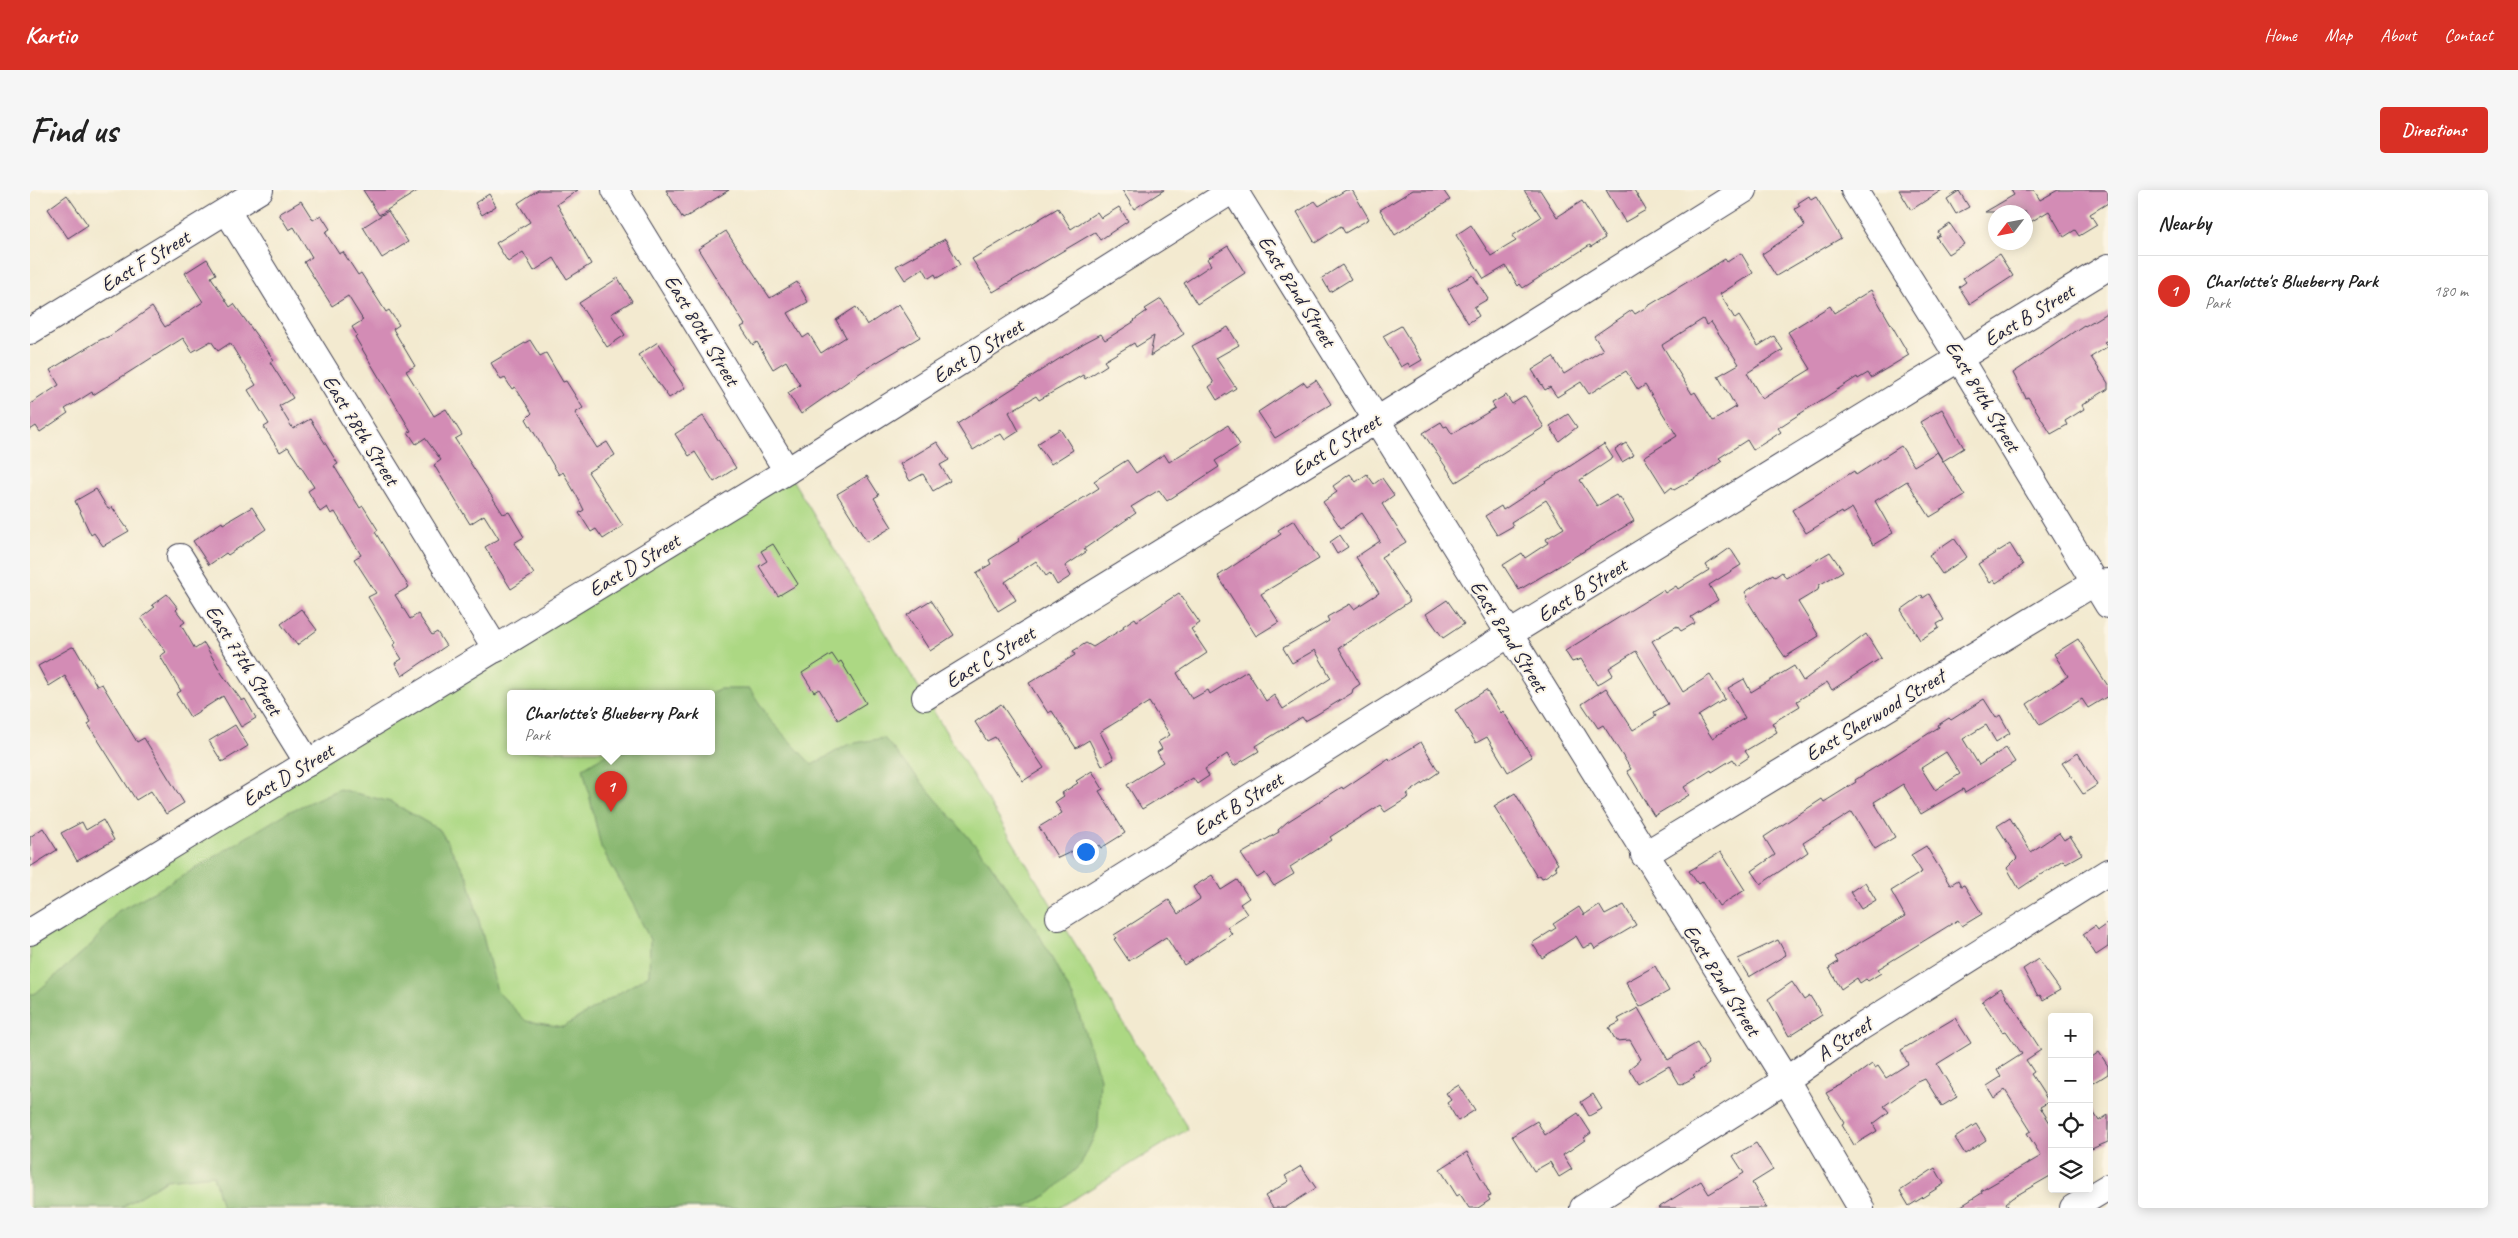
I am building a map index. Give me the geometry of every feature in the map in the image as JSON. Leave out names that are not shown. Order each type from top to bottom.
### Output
[{"type":"street","name":"East F Street","points":[[30,331],[260,190]]},
{"type":"street","name":"East 80th Street","points":[[615,190],[788,471]]},
{"type":"street","name":"East D Street","points":[[30,932],[788,471],[1234,190]]},
{"type":"street","name":"East 82nd Street","points":[[1234,190],[1644,855],[1786,1080],[1861,1208]]},
{"type":"street","name":"East C Street","points":[[925,697],[1377,420],[1744,190]]},
{"type":"street","name":"East 84th Street","points":[[1854,190],[2101,583],[2108,605]]},
{"type":"street","name":"East 78th Street","points":[[227,210],[496,648]]},
{"type":"street","name":"East B Street","points":[[1059,917],[1508,635],[2108,267]]},
{"type":"street","name":"East 77th Street","points":[[180,557],[308,763]]},
{"type":"street","name":"East Sherwood Street","points":[[1644,855],[2101,583]]},
{"type":"street","name":"A Street","points":[[1583,1208],[1786,1080],[1858,1029],[2108,872]]},
{"type":"street","points":[[2074,1208],[2108,1187]]},
{"type":"green space","points":[[787,471],[1188,1129],[1059,1208],[30,1208],[30,932]]},
{"type":"green space","points":[[719,689],[750,689],[771,721],[812,765],[849,744],[884,738],[987,859],[1036,929],[1074,999],[1100,1078],[1098,1128],[1081,1164],[1048,1195],[1022,1208],[222,1208],[213,1175],[166,1180],[121,1208],[30,1208],[30,995],[36,993],[92,944],[118,911],[176,880],[288,812],[339,789],[391,802],[440,830],[468,878],[497,991],[526,1021],[563,1027],[649,975],[650,940],[633,904],[601,847],[583,768],[605,755],[715,755],[715,691]]},
{"type":"building","points":[[363,190],[419,190],[379,215]]},
{"type":"building","points":[[538,190],[578,190],[557,204],[591,264],[567,279],[554,258],[534,271],[523,252],[508,262],[496,243],[530,222],[518,203]]},
{"type":"building","points":[[666,190],[729,190],[683,219]]},
{"type":"building","points":[[1122,190],[1164,190],[1134,209]]},
{"type":"building","points":[[1346,190],[1352,190],[1369,219],[1345,233],[1341,226],[1315,243],[1297,212],[1315,201],[1319,206]]},
{"type":"building","points":[[1413,190],[1443,190],[1450,200],[1395,235],[1380,210]]},
{"type":"building","points":[[1524,190],[1540,190],[1557,217],[1582,201],[1605,238],[1591,247],[1590,245],[1523,288],[1520,284],[1518,286],[1506,266],[1484,279],[1456,235],[1471,225],[1491,256],[1516,241],[1512,236],[1541,217]]},
{"type":"building","points":[[1606,190],[1634,190],[1646,210],[1625,222]]},
{"type":"building","points":[[1899,190],[1942,190],[1911,210]]},
{"type":"building","points":[[2011,190],[2034,190],[2040,200],[2058,190],[2108,190],[2108,203],[2090,214],[2097,225],[2079,236],[2075,230],[2064,237],[2049,211],[2033,220],[2033,205],[1997,205],[2014,195]]},
{"type":"building","points":[[1959,191],[1969,207],[1956,214],[1947,199]]},
{"type":"building","points":[[489,194],[496,206],[482,215],[475,203]]},
{"type":"building","points":[[67,195],[88,225],[68,238],[48,209]]},
{"type":"building","points":[[1809,196],[1811,200],[1816,197],[1841,238],[1776,276],[1762,254],[1805,226],[1795,209],[1800,206],[1798,203]]},
{"type":"building","points":[[301,201],[313,220],[321,215],[330,229],[325,232],[339,254],[343,252],[358,275],[361,273],[386,312],[389,310],[399,325],[393,329],[415,366],[406,371],[434,416],[446,409],[462,435],[455,439],[503,514],[509,512],[524,537],[514,543],[534,574],[511,589],[485,547],[499,539],[484,515],[470,524],[434,465],[441,460],[425,438],[416,444],[408,432],[411,431],[355,337],[357,335],[352,327],[363,320],[348,296],[332,306],[304,262],[312,257],[294,227],[289,230],[279,214]]},
{"type":"building","points":[[1119,207],[1128,221],[1100,240],[1095,232],[993,292],[972,259],[1058,208],[1071,229],[1097,212],[1101,218]]},
{"type":"building","points":[[388,211],[408,242],[382,258],[363,227]]},
{"type":"building","points":[[1950,224],[1964,244],[1948,254],[1936,237],[1940,235],[1938,232]]},
{"type":"building","points":[[726,231],[770,298],[797,282],[808,302],[788,313],[803,338],[809,334],[821,353],[846,337],[836,320],[856,307],[867,325],[899,304],[920,337],[867,368],[801,414],[788,393],[800,385],[786,361],[773,369],[757,342],[753,345],[741,327],[745,325],[698,249]]},
{"type":"building","points":[[945,239],[960,265],[937,278],[935,274],[929,278],[923,268],[905,280],[896,266]]},
{"type":"building","points":[[1228,246],[1245,273],[1197,304],[1184,283],[1211,265],[1207,259]]},
{"type":"building","points":[[1741,253],[1753,273],[1720,294],[1735,319],[1739,316],[1758,346],[1774,336],[1783,350],[1747,373],[1762,399],[1811,369],[1788,332],[1830,306],[1834,313],[1871,290],[1909,355],[1871,378],[1868,373],[1858,379],[1857,377],[1778,428],[1781,432],[1753,450],[1747,440],[1719,458],[1722,461],[1701,475],[1674,490],[1672,487],[1666,492],[1644,457],[1677,436],[1645,385],[1638,390],[1626,371],[1589,394],[1581,382],[1557,397],[1550,387],[1545,390],[1532,370],[1553,357],[1564,374],[1603,350],[1594,336],[1610,325],[1632,310],[1635,314],[1725,259],[1727,262]],"holes":[[[1703,319],[1706,325],[1711,322],[1739,364],[1718,376],[1736,407],[1713,421],[1695,392],[1692,394],[1662,345]]]},
{"type":"building","points":[[1999,254],[2013,276],[1970,304],[1959,287],[1966,282],[1963,278]]},
{"type":"building","points":[[207,259],[216,274],[211,277],[230,307],[234,304],[274,360],[270,362],[293,398],[279,406],[293,429],[310,419],[338,464],[334,466],[360,508],[363,506],[378,530],[375,532],[409,587],[395,595],[410,619],[418,614],[432,635],[437,632],[446,646],[402,676],[395,663],[402,659],[393,645],[396,643],[368,597],[376,593],[354,559],[361,555],[335,512],[331,514],[327,507],[320,512],[308,491],[314,487],[288,447],[280,452],[264,427],[269,424],[248,390],[256,385],[230,343],[218,351],[211,341],[192,352],[183,338],[93,395],[92,392],[65,409],[68,413],[40,432],[36,426],[30,430],[30,404],[59,385],[50,370],[110,336],[152,307],[165,327],[203,302],[185,273]]},
{"type":"building","points":[[1342,265],[1351,279],[1330,292],[1322,278]]},
{"type":"building","points":[[1473,275],[1488,299],[1474,307],[1479,316],[1468,323],[1448,289]]},
{"type":"building","points":[[618,278],[632,301],[611,314],[625,335],[607,347],[579,303]]},
{"type":"building","points":[[1161,299],[1184,334],[1150,356],[1154,336],[1136,347],[1134,343],[1104,361],[1107,365],[1085,379],[1083,375],[1039,400],[1036,396],[1009,412],[1019,431],[1005,440],[1001,434],[996,436],[973,450],[957,424],[1084,343],[1101,334],[1105,340],[1135,321],[1147,311],[1145,309]]},
{"type":"building","points":[[2108,312],[2108,340],[2104,342],[2107,347],[2091,357],[2108,383],[2108,389],[2082,405],[2084,409],[2065,421],[2067,425],[2051,434],[2028,397],[2026,398],[2013,373],[2084,325]]},
{"type":"building","points":[[1401,326],[1422,360],[1410,367],[1408,363],[1401,367],[1383,336]]},
{"type":"building","points":[[1228,327],[1239,345],[1216,358],[1236,388],[1217,400],[1209,387],[1214,383],[1192,346]]},
{"type":"building","points":[[530,340],[540,356],[546,353],[563,382],[566,381],[583,408],[575,413],[597,448],[607,442],[615,455],[588,472],[623,526],[603,539],[596,529],[591,532],[579,513],[584,510],[578,498],[563,472],[559,475],[526,419],[532,413],[515,387],[512,389],[505,378],[501,380],[491,363]]},
{"type":"building","points":[[658,342],[685,388],[669,398],[638,355]]},
{"type":"building","points":[[1316,380],[1331,404],[1275,438],[1258,412],[1304,382],[1307,386]]},
{"type":"building","points":[[1506,395],[1512,404],[1525,396],[1544,427],[1456,482],[1423,433],[1441,422],[1444,427],[1447,426],[1452,434],[1495,408],[1492,403]]},
{"type":"building","points":[[1942,409],[1964,448],[1943,461],[1920,422]]},
{"type":"building","points":[[1568,414],[1577,427],[1559,441],[1550,426]]},
{"type":"building","points":[[703,416],[736,468],[714,482],[695,452],[689,456],[675,434]]},
{"type":"building","points":[[1228,425],[1240,445],[1215,461],[1219,467],[1167,501],[1159,490],[1131,507],[1136,513],[1084,549],[1086,552],[1065,566],[1071,576],[1057,585],[1050,573],[1046,576],[1036,561],[1005,582],[1016,600],[998,611],[976,573],[991,564],[989,560],[1019,541],[1018,539],[1099,488],[1094,481],[1127,460],[1136,473],[1164,454],[1169,462]]},
{"type":"building","points":[[1060,429],[1073,450],[1051,464],[1037,444]]},
{"type":"building","points":[[937,442],[949,460],[940,465],[950,481],[933,491],[923,474],[910,481],[900,464]]},
{"type":"building","points":[[1626,443],[1634,455],[1622,462],[1615,450]]},
{"type":"building","points":[[1604,444],[1613,458],[1580,480],[1597,506],[1616,495],[1618,498],[1620,497],[1634,521],[1519,590],[1503,565],[1522,553],[1525,558],[1548,543],[1546,539],[1564,528],[1546,500],[1511,522],[1513,526],[1497,535],[1485,516],[1501,506],[1503,510]]},
{"type":"building","points":[[1901,446],[1914,466],[1937,452],[1965,496],[1930,517],[1907,481],[1875,501],[1893,533],[1873,545],[1852,508],[1842,514],[1841,512],[1806,533],[1792,510],[1854,471],[1856,475]]},
{"type":"building","points":[[1350,474],[1356,482],[1367,474],[1374,484],[1382,478],[1394,495],[1382,504],[1406,542],[1381,557],[1410,601],[1339,648],[1360,684],[1353,689],[1352,693],[1316,715],[1305,721],[1302,717],[1256,746],[1259,751],[1234,766],[1227,754],[1205,769],[1209,776],[1197,784],[1193,778],[1142,809],[1127,785],[1163,762],[1157,752],[1162,749],[1158,742],[1170,735],[1149,702],[1100,732],[1114,759],[1102,766],[1089,740],[1076,748],[1052,711],[1048,713],[1029,683],[1075,655],[1073,651],[1086,643],[1093,647],[1124,628],[1123,626],[1135,618],[1137,621],[1179,593],[1200,623],[1191,629],[1207,653],[1177,673],[1192,699],[1208,690],[1210,694],[1247,671],[1266,701],[1274,695],[1283,709],[1331,678],[1315,650],[1292,663],[1283,648],[1329,621],[1327,617],[1350,604],[1354,609],[1379,593],[1356,557],[1380,541],[1362,513],[1341,528],[1323,502],[1337,492],[1333,486]]},
{"type":"building","points":[[867,476],[879,495],[874,498],[892,527],[867,542],[837,494]]},
{"type":"building","points":[[96,489],[108,509],[112,507],[129,531],[103,546],[94,533],[91,535],[75,501]]},
{"type":"building","points":[[252,507],[266,529],[228,555],[226,553],[209,565],[193,541],[222,522],[223,524]]},
{"type":"building","points":[[1294,520],[1319,559],[1261,594],[1279,622],[1256,636],[1218,576],[1281,534],[1278,530]]},
{"type":"building","points":[[1340,535],[1348,547],[1337,554],[1330,542]]},
{"type":"building","points":[[1954,538],[1967,557],[1942,574],[1929,555]]},
{"type":"building","points":[[773,544],[798,584],[778,596],[759,566],[767,561],[761,551]]},
{"type":"building","points":[[2010,544],[2023,565],[1996,583],[1994,580],[1990,583],[1978,564]]},
{"type":"building","points":[[1730,548],[1741,565],[1709,585],[1718,600],[1691,617],[1695,623],[1681,631],[1677,626],[1652,641],[1683,692],[1710,675],[1725,699],[1698,716],[1712,738],[1745,718],[1728,688],[1744,679],[1751,692],[1794,666],[1803,681],[1866,634],[1881,658],[1832,690],[1827,682],[1797,701],[1800,706],[1772,723],[1777,732],[1745,751],[1749,757],[1737,765],[1733,759],[1712,772],[1711,770],[1684,787],[1689,795],[1654,816],[1627,771],[1631,769],[1603,725],[1598,728],[1582,704],[1606,688],[1633,730],[1656,716],[1654,712],[1668,704],[1636,651],[1609,668],[1613,675],[1597,685],[1581,659],[1572,662],[1565,651],[1663,590],[1665,593],[1676,586],[1678,589],[1709,570],[1706,565]]},
{"type":"building","points":[[1830,552],[1843,571],[1819,585],[1818,590],[1798,602],[1819,636],[1785,657],[1760,621],[1746,598],[1748,597],[1745,592],[1773,574],[1775,577],[1782,572],[1786,578]]},
{"type":"building","points":[[167,594],[178,608],[176,610],[185,622],[181,625],[195,649],[204,643],[222,674],[242,701],[245,699],[256,718],[241,727],[223,696],[190,717],[176,694],[181,691],[160,656],[166,652],[141,618],[155,607],[152,605]]},
{"type":"building","points":[[1929,594],[1944,620],[1937,624],[1939,628],[1920,640],[1901,610],[1922,595],[1923,598]]},
{"type":"building","points":[[931,600],[954,635],[930,651],[907,615]]},
{"type":"building","points":[[1447,600],[1464,624],[1443,638],[1426,614]]},
{"type":"building","points":[[301,609],[317,630],[297,645],[281,624]]},
{"type":"building","points":[[2078,639],[2108,686],[2108,696],[2088,708],[2082,699],[2040,725],[2027,704],[2068,676],[2054,654]]},
{"type":"building","points":[[72,647],[75,648],[97,686],[102,684],[137,742],[144,738],[184,803],[166,814],[151,791],[136,800],[88,724],[91,722],[65,676],[49,686],[38,666]]},
{"type":"building","points":[[832,654],[838,663],[841,661],[866,703],[838,720],[819,689],[814,692],[802,673]]},
{"type":"building","points":[[1486,690],[1501,713],[1503,711],[1532,757],[1508,772],[1487,737],[1476,743],[1455,710]]},
{"type":"building","points":[[1984,699],[1996,718],[2000,715],[2010,733],[1996,742],[1986,725],[1963,739],[1979,765],[2006,748],[2015,762],[1965,793],[1963,789],[1921,814],[1903,784],[1874,802],[1895,837],[1875,849],[1852,812],[1803,843],[1808,852],[1761,884],[1752,871],[1775,855],[1764,837],[1822,799],[1824,802],[1856,782],[1855,780],[1939,727],[1938,725],[1949,718],[1951,720]],"holes":[[[1946,752],[1960,774],[1935,790],[1921,768]]]},
{"type":"building","points":[[1001,704],[1044,768],[1023,781],[995,737],[987,741],[975,722]]},
{"type":"building","points":[[235,725],[248,746],[222,762],[209,741]]},
{"type":"building","points":[[1421,742],[1439,772],[1407,794],[1409,797],[1385,812],[1380,805],[1330,837],[1332,840],[1290,867],[1294,874],[1274,886],[1265,873],[1257,878],[1241,854],[1279,832],[1278,830],[1287,822],[1342,787],[1343,789],[1389,758],[1390,761]]},
{"type":"building","points":[[2078,753],[2097,785],[2083,794],[2062,763]]},
{"type":"building","points":[[1092,771],[1103,789],[1099,791],[1125,833],[1101,848],[1099,845],[1078,858],[1073,851],[1058,858],[1039,827],[1062,813],[1055,802],[1064,796],[1062,793],[1078,783],[1076,781]]},
{"type":"building","points":[[1515,793],[1558,864],[1555,866],[1557,869],[1545,877],[1542,878],[1540,875],[1537,877],[1494,806]]},
{"type":"building","points":[[2010,818],[2031,852],[2059,833],[2064,840],[2070,836],[2082,854],[2066,863],[2063,860],[2019,889],[2007,868],[2017,858],[1997,826]]},
{"type":"building","points":[[103,820],[114,840],[77,861],[61,833],[82,822],[86,830]]},
{"type":"building","points":[[43,828],[57,850],[30,867],[30,837]]},
{"type":"building","points":[[1926,846],[1950,885],[1958,880],[1961,886],[1964,885],[1982,914],[1962,926],[1958,920],[1878,969],[1881,973],[1868,981],[1866,979],[1860,983],[1857,978],[1841,989],[1829,968],[1838,962],[1835,957],[1905,916],[1891,891],[1922,872],[1911,855]]},
{"type":"building","points":[[1721,852],[1745,890],[1719,906],[1703,881],[1698,884],[1689,871]]},
{"type":"building","points":[[1212,875],[1221,890],[1237,880],[1249,898],[1240,904],[1247,914],[1227,927],[1232,934],[1184,965],[1166,937],[1129,961],[1114,939],[1116,938],[1114,935],[1169,900],[1178,914],[1200,899],[1193,887]]},
{"type":"building","points":[[1865,882],[1876,900],[1861,909],[1850,892]]},
{"type":"building","points":[[1599,905],[1605,915],[1624,905],[1636,925],[1595,949],[1592,944],[1583,948],[1576,936],[1542,958],[1532,943],[1556,928],[1553,924],[1579,907],[1584,915]]},
{"type":"building","points":[[2108,923],[2108,947],[2096,955],[2083,934],[2095,926],[2098,930]]},
{"type":"building","points":[[1778,940],[1786,955],[1749,977],[1738,959]]},
{"type":"building","points":[[2038,959],[2060,990],[2043,1000],[2040,995],[2038,996],[2023,969]]},
{"type":"building","points":[[1655,966],[1669,991],[1640,1007],[1626,982]]},
{"type":"building","points":[[1792,982],[1804,1000],[1810,996],[1822,1015],[1789,1036],[1768,999]]},
{"type":"building","points":[[2001,988],[2041,1050],[2026,1060],[2034,1072],[2031,1074],[2048,1100],[2048,1103],[2040,1107],[2048,1120],[2048,1177],[2012,1198],[2006,1203],[2009,1208],[1958,1208],[1982,1193],[1981,1191],[2041,1156],[2027,1133],[2031,1131],[2005,1090],[1994,1098],[1987,1086],[2001,1077],[1997,1070],[2022,1054],[2006,1031],[2003,1032],[1982,1001]]},
{"type":"building","points":[[1638,1008],[1668,1060],[1697,1043],[1709,1064],[1693,1075],[1695,1077],[1680,1085],[1669,1066],[1638,1084],[1629,1069],[1641,1059],[1630,1040],[1616,1041],[1609,1028],[1620,1022],[1618,1019]]},
{"type":"building","points":[[1955,1018],[1971,1043],[1937,1064],[1957,1097],[1942,1106],[1925,1079],[1918,1082],[1884,1106],[1889,1112],[1873,1124],[1877,1131],[1854,1145],[1842,1125],[1845,1123],[1826,1093],[1847,1082],[1872,1064],[1875,1068],[1878,1066],[1886,1078],[1908,1064],[1901,1050]]},
{"type":"building","points":[[2099,1052],[2108,1066],[2108,1074],[2093,1083],[2093,1058]]},
{"type":"building","points":[[1459,1085],[1475,1110],[1458,1121],[1447,1103],[1451,1100],[1446,1093]]},
{"type":"building","points":[[1593,1094],[1602,1109],[1589,1116],[1581,1102]]},
{"type":"building","points":[[2093,1111],[2099,1121],[2108,1115],[2108,1142],[2093,1148]]},
{"type":"building","points":[[1578,1113],[1591,1133],[1584,1138],[1585,1140],[1563,1155],[1572,1169],[1559,1177],[1550,1162],[1534,1171],[1512,1136],[1537,1121],[1545,1135]]},
{"type":"building","points":[[1976,1124],[1986,1140],[1965,1154],[1955,1138]]},
{"type":"building","points":[[1756,1143],[1773,1170],[1752,1183],[1767,1208],[1658,1208],[1701,1181],[1709,1194],[1744,1173],[1733,1156]]},
{"type":"building","points":[[1467,1152],[1491,1196],[1488,1197],[1490,1200],[1478,1208],[1469,1208],[1460,1194],[1457,1196],[1440,1169]]},
{"type":"building","points":[[1301,1166],[1316,1188],[1285,1208],[1273,1208],[1265,1196],[1289,1181],[1285,1176]]},
{"type":"building","points":[[1935,1168],[1944,1184],[1909,1206],[1900,1191]]},
{"type":"place","name":"Charlotte's Blueberry Park","points":[[611,812]]}]
